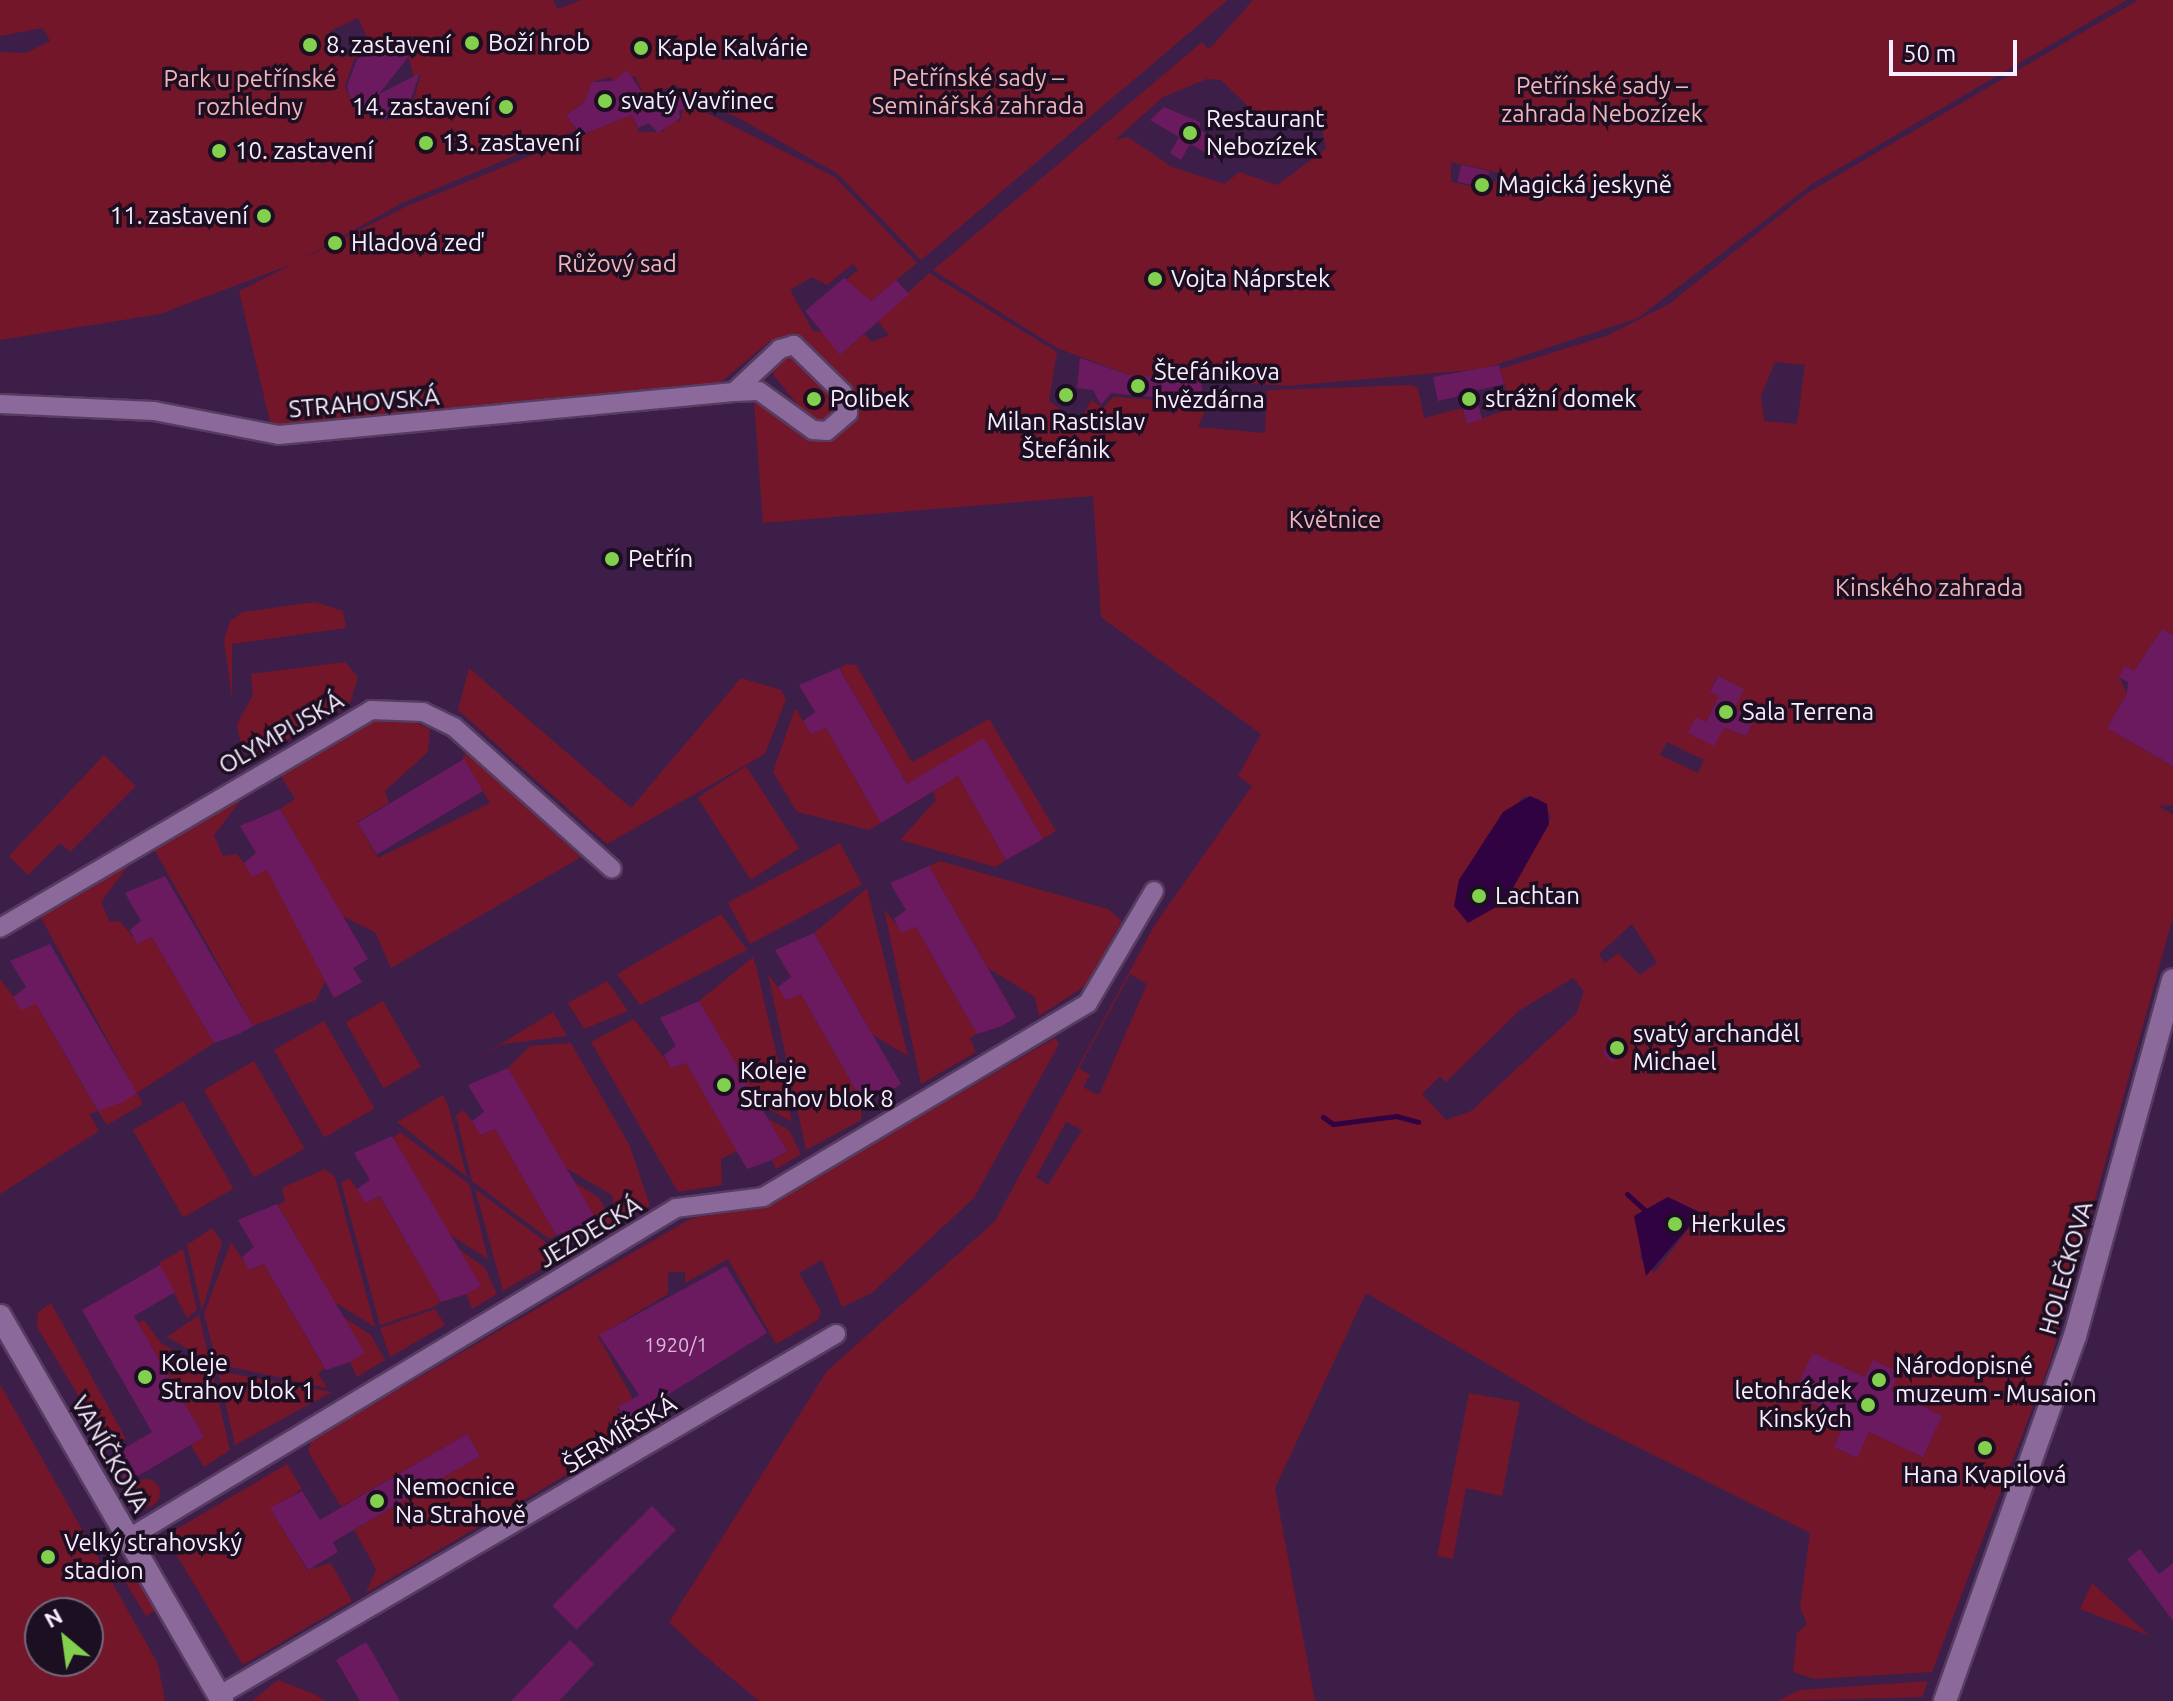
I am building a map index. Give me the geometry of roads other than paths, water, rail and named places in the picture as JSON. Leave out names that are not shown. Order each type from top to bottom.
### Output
[{"type":"street","name":"STRAHOVSKÁ","points":[[0,404],[154,411],[279,435],[759,391],[813,430],[827,431],[848,413],[843,393],[794,345],[780,349],[734,392]]},
{"type":"street","name":"OLYMPIJSKÁ","points":[[0,928],[371,710],[423,712],[454,727],[612,869]]},
{"type":"street","name":"JEZDECKÁ","points":[[129,1538],[676,1208],[763,1197],[1088,1003],[1154,891]]},
{"type":"street","name":"HOLEČKOVA","points":[[1945,1701],[2075,1336],[2173,980]]},
{"type":"street","name":"VANÍČKOVA","points":[[0,1316],[221,1698]]},
{"type":"street","name":"ŠERMÍŘSKÁ","points":[[221,1698],[836,1334]]},
{"type":"waterway","points":[[1323,1117],[1333,1124],[1396,1116],[1418,1122]]},
{"type":"waterway","points":[[1627,1194],[1647,1212]]},
{"type":"place","name":"Boží hrob","points":[[472,43]]},
{"type":"place","name":"8. zastavení","points":[[310,45]]},
{"type":"place","name":"Kaple Kalvárie","points":[[641,48]]},
{"type":"place","name":"svatý Vavřinec","points":[[605,101]]},
{"type":"place","name":"14. zastavení","points":[[506,107]]},
{"type":"place","name":"Restaurant Nebozízek","points":[[1190,133]]},
{"type":"place","name":"13. zastavení","points":[[426,143]]},
{"type":"place","name":"10. zastavení","points":[[219,151]]},
{"type":"place","name":"Magická jeskyně","points":[[1482,185]]},
{"type":"place","name":"11. zastavení","points":[[264,216]]},
{"type":"place","name":"Hladová zeď","points":[[335,243]]},
{"type":"place","name":"Vojta Náprstek","points":[[1155,279]]},
{"type":"place","name":"Štefánikova hvězdárna","points":[[1138,386]]},
{"type":"place","name":"Milan Rastislav Štefánik","points":[[1066,395]]},
{"type":"place","name":"Polibek","points":[[814,399]]},
{"type":"place","name":"strážní domek","points":[[1469,399]]},
{"type":"place","name":"Petřín","points":[[612,559]]},
{"type":"place","name":"Sala Terrena","points":[[1726,712]]},
{"type":"place","name":"Lachtan","points":[[1479,896]]},
{"type":"place","name":"svatý archanděl Michael","points":[[1617,1048]]},
{"type":"place","name":"Koleje Strahov blok 8","points":[[724,1085]]},
{"type":"place","name":"Herkules","points":[[1675,1224]]},
{"type":"place","name":"Koleje Strahov blok 1","points":[[145,1377]]},
{"type":"place","name":"Národopisné muzeum - Musaion","points":[[1879,1380]]},
{"type":"place","name":"letohrádek Kinských","points":[[1868,1405]]},
{"type":"place","name":"Hana Kvapilová","points":[[1985,1448]]},
{"type":"place","name":"Nemocnice Na Strahově","points":[[377,1501]]},
{"type":"place","name":"Velký strahovský stadion","points":[[48,1557]]},
{"type":"park label","name":"Petřínské sady – Seminářská zahrada","points":[[978,92]]},
{"type":"park label","name":"Park u petřínské rozhledny","points":[[250,93]]},
{"type":"park label","name":"Petřínské sady – zahrada Nebozízek","points":[[1602,100]]},
{"type":"park label","name":"Růžový sad","points":[[617,264]]},
{"type":"park label","name":"Květnice","points":[[1335,520]]},
{"type":"park label","name":"Kinského zahrada","points":[[1929,588]]}]
